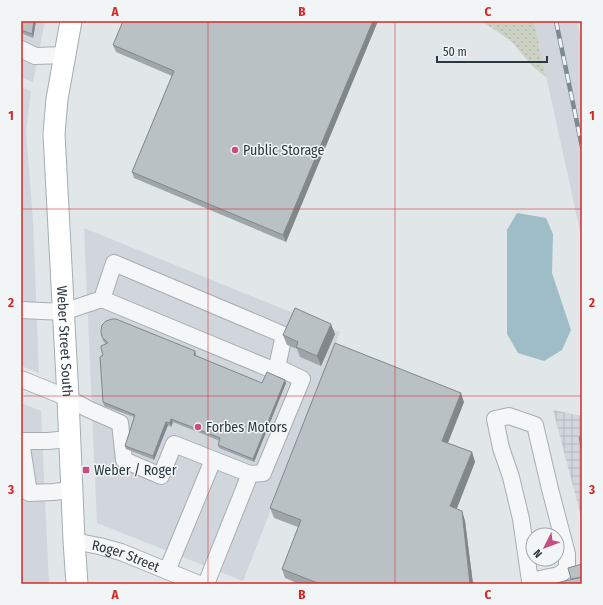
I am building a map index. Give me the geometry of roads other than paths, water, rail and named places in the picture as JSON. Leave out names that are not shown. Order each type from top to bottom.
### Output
[{"type":"main road","name":"Weber Street South","points":[[71,21],[57,99],[54,134],[77,584]]},
{"type":"street","points":[[21,49],[36,56],[65,55]]},
{"type":"street","points":[[21,310],[63,312],[102,299],[273,370],[277,367],[284,335],[114,263],[102,299]]},
{"type":"street","points":[[21,378],[68,398],[88,409],[120,423],[124,460],[161,476],[174,444],[250,474],[264,473],[302,379],[277,367]]},
{"type":"street","points":[[509,416],[535,425],[567,554],[567,569],[559,575],[530,582],[521,519],[511,477],[501,448],[495,419],[509,416]]},
{"type":"street","points":[[69,439],[21,441],[29,493],[72,490]]},
{"type":"street","points":[[167,571],[212,460]]},
{"type":"street","points":[[206,584],[250,474]]},
{"type":"street","name":"Roger Street","points":[[74,541],[121,552],[199,584]]},
{"type":"water","points":[[517,213],[546,218],[553,234],[552,273],[571,330],[562,350],[544,361],[518,353],[507,334],[507,230]]},
{"type":"railway","points":[[556,21],[582,147]]},
{"type":"place","name":"Public Storage","points":[[235,150]]},
{"type":"place","name":"Forbes Motors","points":[[198,427]]},
{"type":"place","name":"Weber / Roger","points":[[86,470]]}]
